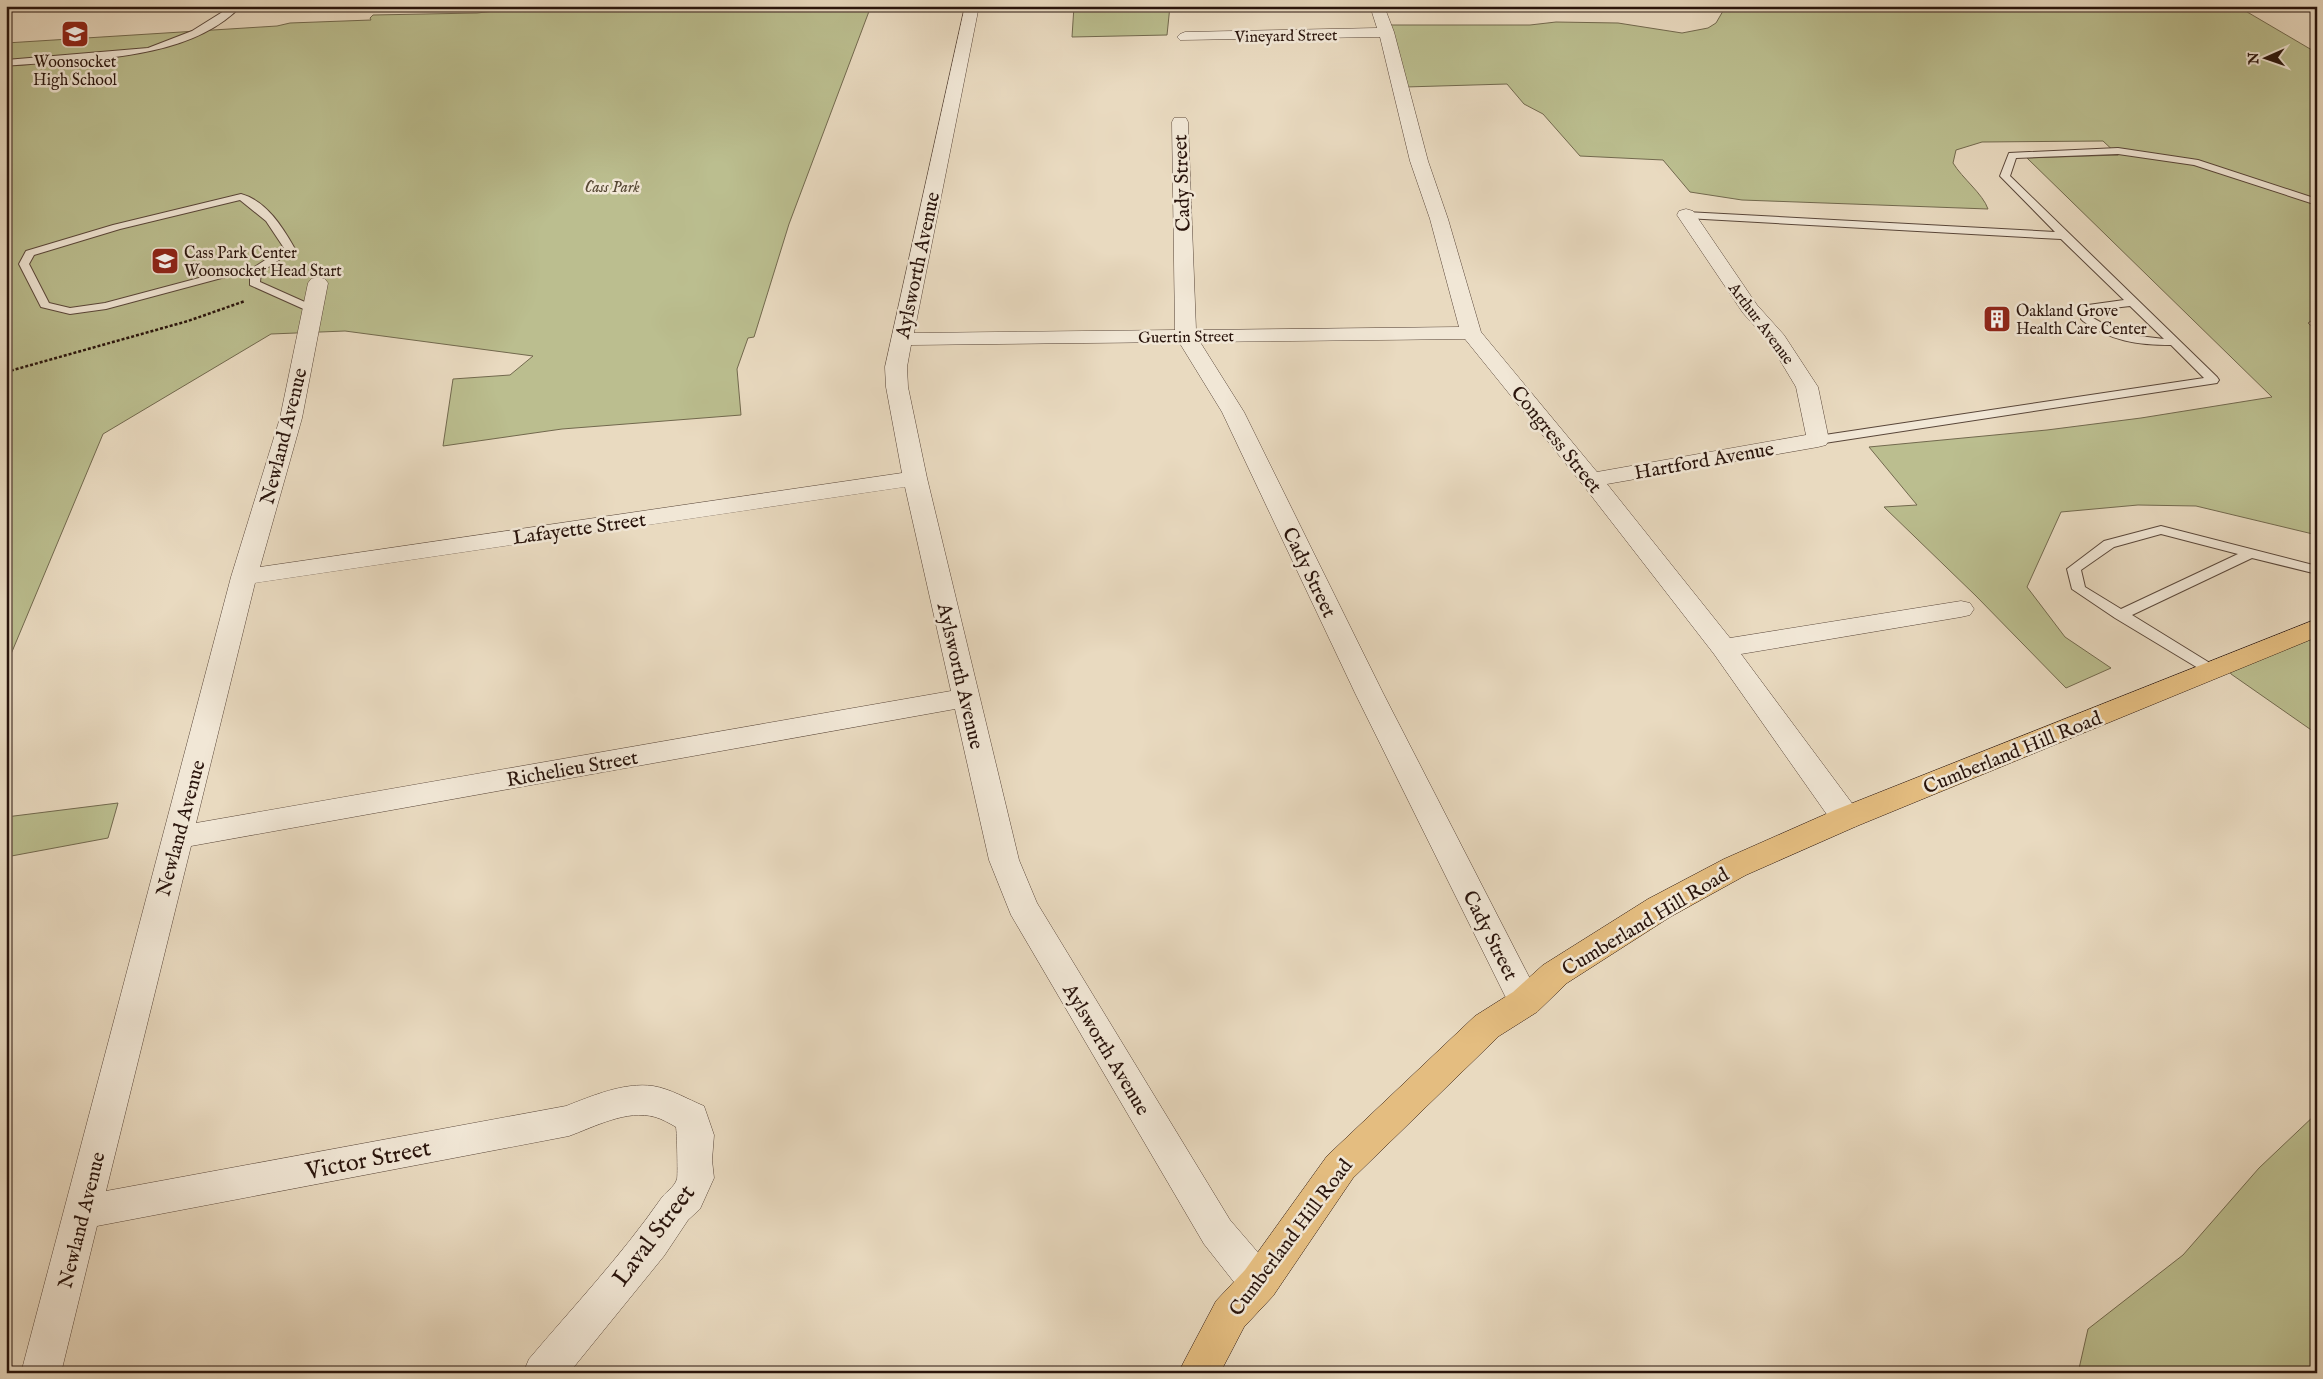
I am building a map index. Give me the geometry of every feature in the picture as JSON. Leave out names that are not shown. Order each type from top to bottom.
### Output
[{"type":"main road","name":"Cumberland Hill Road","points":[[1198,1373],[1230,1314],[1259,1282],[1340,1168],[1487,1026],[1526,1002],[1555,974],[1659,908],[1735,867],[1846,818],[2213,671],[2317,627]]},
{"type":"street","name":"Aylsworth Avenue","points":[[972,6],[902,339],[896,377],[914,478],[1004,860],[1022,906],[1217,1232],[1259,1282]]},
{"type":"street","name":"Congress Street","points":[[1377,6],[1386,32],[1419,161],[1439,219],[1471,333],[1591,480],[1723,648],[1846,818]]},
{"type":"street","name":"Vineyard Street","points":[[1185,37],[1386,32]]},
{"type":"street","name":"Cady Street","points":[[1180,122],[1186,336],[1233,412],[1368,693],[1526,1002]]},
{"type":"street","name":"Arthur Avenue","points":[[1686,215],[1712,256],[1750,309],[1777,339],[1807,387],[1818,440]]},
{"type":"street","name":"Newland Avenue","points":[[41,1373],[244,577],[291,418],[315,296]]},
{"type":"street","name":"Guertin Street","points":[[902,339],[1471,333]]},
{"type":"street","name":"Hartford Avenue","points":[[1591,480],[1818,440]]},
{"type":"street","name":"Lafayette Street","points":[[244,577],[914,478]]},
{"type":"street","points":[[1723,648],[1961,609]]},
{"type":"street","name":"Richelieu Street","points":[[178,837],[966,698]]},
{"type":"street","name":"Victor Street","points":[[83,1212],[569,1121],[587,1113],[630,1102],[652,1101]]},
{"type":"street","name":"Laval Street","points":[[542,1373],[651,1244],[676,1208],[687,1196],[696,1178],[694,1160],[696,1135],[691,1117],[652,1101]]},
{"type":"lane","points":[[6,63],[149,50],[167,45],[226,16],[237,6]]},
{"type":"lane","points":[[1818,440],[2213,380],[2064,236],[2005,176],[2012,155],[2118,151],[2195,162],[2317,202]]},
{"type":"lane","points":[[256,270],[229,273],[106,306],[70,311],[45,304],[24,264],[30,253],[117,227],[241,197],[257,205],[277,225],[290,249],[256,270],[254,283],[274,292],[315,296]]},
{"type":"lane","points":[[1686,215],[2064,236]]},
{"type":"lane","points":[[2132,302],[2092,307],[2087,319],[2100,330],[2120,339],[2146,342],[2174,342]]},
{"type":"lane","points":[[2213,671],[2079,589],[2074,569],[2109,544],[2161,530],[2317,570]]},
{"type":"lane","points":[[2120,615],[2251,554]]},
{"type":"path","points":[[6,372],[188,321],[274,292]]},
{"type":"green space","name":"Cass Park","points":[[538,6],[871,6],[789,224],[754,337],[748,338],[737,369],[741,415],[562,429],[443,446],[453,379],[510,375],[533,356],[345,331],[271,334],[103,434],[6,666],[6,43],[277,26],[290,23],[371,20],[370,18],[373,15],[477,13]]},
{"type":"green space","points":[[1074,6],[1170,6],[1167,35],[1072,37]]},
{"type":"green space","points":[[1719,6],[2237,6],[2317,53],[2317,317],[2308,323],[2317,331],[2317,535],[2196,506],[2138,505],[2061,512],[2027,587],[2065,637],[2111,668],[2066,688],[1976,596],[1884,507],[1917,505],[1869,447],[2047,430],[2141,418],[2272,397],[2027,158],[2118,155],[2103,141],[1982,142],[1956,150],[1953,163],[1982,198],[1988,209],[1742,200],[1690,192],[1663,160],[1580,156],[1543,114],[1524,104],[1507,84],[1405,87],[1387,25],[1530,25],[1556,22],[1618,23],[1682,33],[1708,28],[1716,23],[1723,11]]},
{"type":"green space","points":[[2317,627],[2317,734],[2231,674],[2226,666]]},
{"type":"green space","points":[[118,803],[108,838],[6,857],[6,817]]},
{"type":"green space","points":[[2317,1113],[2317,1373],[2078,1373],[2088,1329],[2183,1255],[2259,1168]]},
{"type":"place","name":"Woonsocket High School","points":[[75,34]]},
{"type":"place","name":"Cass Park Center Woonsocket Head Start","points":[[165,261]]},
{"type":"place","name":"Oakland Grove Health Care Center","points":[[1997,319]]}]
